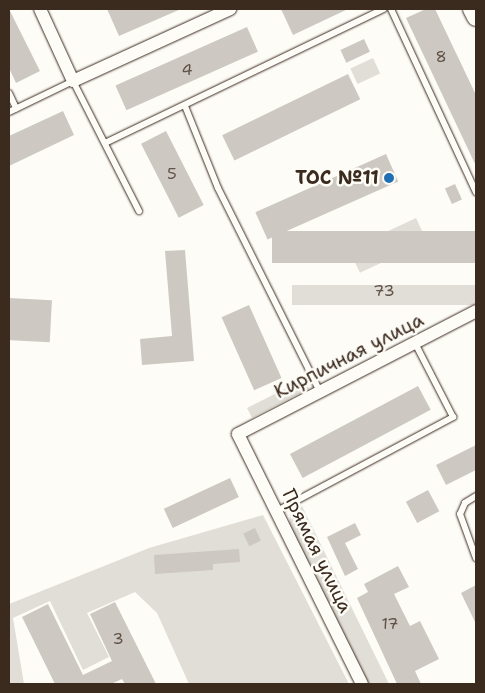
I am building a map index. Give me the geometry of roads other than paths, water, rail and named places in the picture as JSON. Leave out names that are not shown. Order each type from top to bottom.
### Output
[{"type":"main road","points":[[472,9],[476,17]]},
{"type":"street","points":[[40,9],[73,81],[230,9]]},
{"type":"street","name":"Кирпичная улица","points":[[238,434],[476,311]]},
{"type":"street","name":"Прямая улица","points":[[238,434],[362,684]]},
{"type":"lane","points":[[105,143],[383,9]]},
{"type":"lane","points":[[391,9],[476,192]]},
{"type":"lane","points":[[9,112],[73,81],[139,211]]},
{"type":"lane","points":[[9,93],[16,108]]},
{"type":"lane","points":[[185,106],[218,188],[320,392]]},
{"type":"lane","points":[[277,511],[453,417],[415,343]]},
{"type":"lane","points":[[476,496],[465,503],[460,514],[476,558]]},
{"type":"place","name":"ТОС №11","points":[[389,178]]}]
